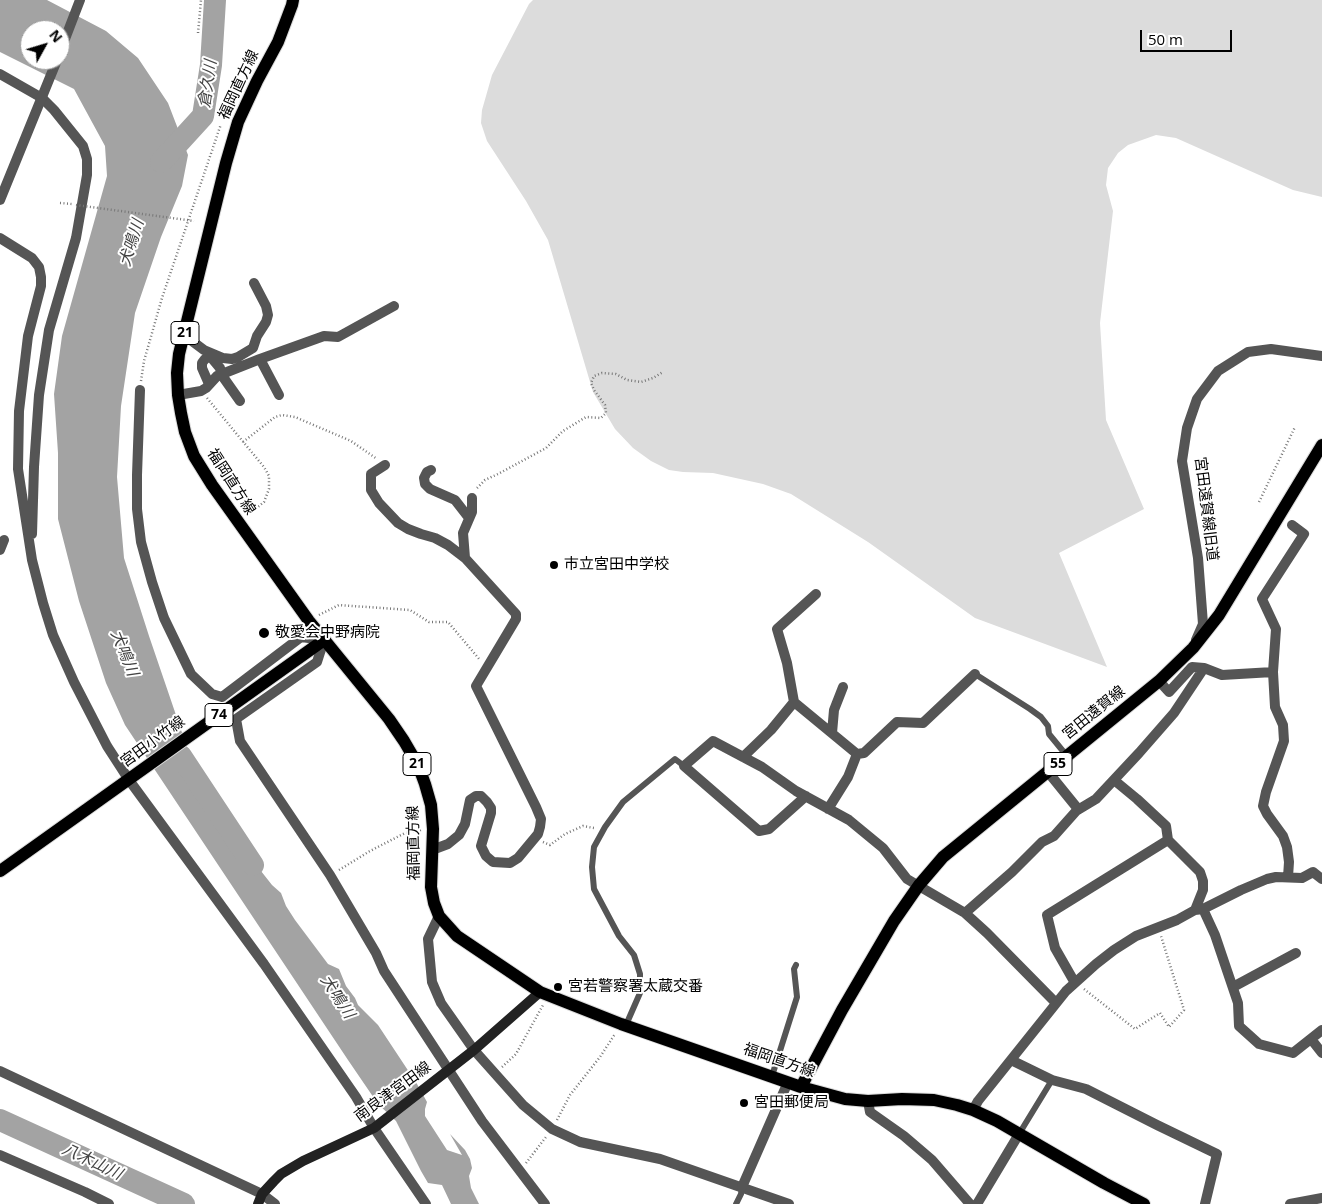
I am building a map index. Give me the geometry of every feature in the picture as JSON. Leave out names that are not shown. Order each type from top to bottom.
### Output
[{"type":"main road","name":"福岡直方線","points":[[293,0],[278,42],[238,122],[215,206],[179,354],[177,373],[178,395],[185,432],[194,456],[212,485],[324,640],[389,719],[418,764],[431,805],[433,829],[431,888],[439,916],[457,936],[544,994],[624,1025],[801,1087],[845,1099],[868,1101],[934,1100],[973,1110],[997,1121],[1144,1204]]},
{"type":"main road","name":"宮田遠賀線","points":[[801,1087],[842,1010],[894,921],[918,885],[943,858],[1159,681],[1193,648],[1219,615],[1322,445]]},
{"type":"main road","name":"宮田小竹線","points":[[0,871],[324,640]]},
{"type":"main road","name":"南良津宮田線","points":[[260,1200],[274,1181],[289,1169],[374,1128],[544,994]]},
{"type":"street","points":[[70,26],[80,0]]},
{"type":"street","points":[[0,200],[53,70]]},
{"type":"street","points":[[0,74],[43,96],[83,146],[87,159],[87,175],[76,238],[49,330],[39,395],[34,467],[32,560]]},
{"type":"street","points":[[0,238],[32,258],[39,267],[41,277],[41,286],[28,336],[19,411],[18,470],[32,560],[53,635],[74,682],[107,746],[128,780],[264,964],[356,1097],[374,1128],[426,1204]]},
{"type":"street","points":[[205,388],[202,363],[205,359],[212,356],[232,359],[253,348],[266,322],[268,315],[266,306],[254,283]]},
{"type":"street","points":[[178,395],[205,388],[217,376],[260,359],[324,336],[338,337],[394,306]]},
{"type":"street","points":[[184,335],[212,356],[220,368],[221,374],[240,401]]},
{"type":"street","name":"宮田遠賀線旧道","points":[[1193,648],[1202,624],[1198,558],[1182,461],[1187,428],[1197,399],[1218,371],[1248,352],[1271,348],[1322,356]]},
{"type":"street","points":[[260,359],[280,395]]},
{"type":"street","points":[[140,390],[137,500],[141,542],[164,618],[191,674],[212,694],[222,698],[301,637],[324,640],[317,662],[236,719],[240,741],[330,876],[376,953],[384,971],[482,1121],[545,1204]]},
{"type":"street","points":[[385,465],[371,474],[371,490],[379,503],[398,523],[414,532],[435,538],[465,558],[516,614],[516,619],[476,686],[536,807],[541,819],[538,834],[522,854],[510,863],[493,862],[486,856],[481,846],[491,808],[481,796],[476,796],[470,800],[465,824],[459,835],[448,844],[432,850]]},
{"type":"street","points":[[431,470],[427,472],[424,478],[425,484],[430,489],[455,500],[469,518]]},
{"type":"street","points":[[465,558],[463,533],[472,512],[472,498]]},
{"type":"street","points":[[1288,877],[1289,862],[1283,836],[1263,806],[1284,740],[1283,725],[1275,706],[1273,672],[1276,629],[1262,598],[1304,534],[1292,525]]},
{"type":"street","points":[[816,594],[777,629],[787,663],[794,702],[857,754],[864,753],[897,722],[922,723],[976,674]]},
{"type":"street","points":[[1159,681],[1169,692],[1192,667],[1204,668],[1222,675],[1273,672]]},
{"type":"street","points":[[965,913],[1012,872],[1042,842],[1054,836],[1076,811],[1096,799],[1174,712],[1204,668]]},
{"type":"street","points":[[832,733],[834,710],[844,687]]},
{"type":"street","points":[[743,757],[771,730],[794,702]]},
{"type":"street","points":[[806,796],[769,829],[759,831],[684,766],[714,741],[762,767],[796,791],[806,796],[828,809],[849,820],[884,848],[908,879],[965,913],[1056,1003]]},
{"type":"street","points":[[828,809],[848,776],[857,754]]},
{"type":"street","points":[[1048,772],[1078,809],[1076,811]]},
{"type":"street","points":[[1114,780],[1166,826],[1168,840],[1200,872],[1203,890],[1199,910],[1215,935],[1233,987],[1238,1003],[1239,1026],[1259,1044],[1293,1053],[1322,1030]]},
{"type":"street","points":[[1075,982],[1055,948],[1047,915],[1168,840]]},
{"type":"street","points":[[973,1110],[978,1101],[1056,1003],[1075,982],[1114,950],[1136,936],[1177,920],[1267,879],[1276,877],[1302,878],[1313,872],[1322,879]]},
{"type":"street","points":[[439,916],[428,939],[432,982],[441,1004],[474,1050],[522,1105],[552,1129],[580,1142],[660,1159],[789,1204]]},
{"type":"street","points":[[1233,987],[1296,953]]},
{"type":"street","points":[[1311,1038],[1322,1053]]},
{"type":"street","points":[[1011,1060],[1052,1080],[1086,1089],[1217,1154],[1205,1204]]},
{"type":"street","points":[[0,1070],[260,1200],[275,1204]]},
{"type":"street","points":[[742,1187],[788,1082]]},
{"type":"street","points":[[868,1101],[870,1112],[904,1136],[932,1160],[970,1204]]},
{"type":"street","points":[[977,1204],[1019,1134]]},
{"type":"street","points":[[0,1155],[109,1204]]},
{"type":"street","points":[[1290,1204],[1322,1198]]},
{"type":"lane","points":[[976,674],[1041,717],[1048,726],[1049,734],[1067,756]]},
{"type":"lane","points":[[624,1025],[640,993],[640,974],[634,955],[619,936],[594,889],[592,867],[594,847],[603,830],[623,802],[675,759],[684,766]]},
{"type":"lane","points":[[772,1076],[797,997],[794,970],[796,965]]},
{"type":"lane","points":[[1019,1134],[1052,1080]]},
{"type":"lane","points":[[736,1204],[742,1187]]},
{"type":"path","points":[[198,33],[200,0]]},
{"type":"path","points":[[140,390],[144,361],[162,298],[221,124]]},
{"type":"path","points":[[60,202],[194,221]]},
{"type":"path","points":[[472,498],[485,480],[546,448],[563,431],[586,417],[601,418],[606,414],[605,405],[591,383],[594,376],[602,373],[616,374],[627,380],[641,382],[663,372]]},
{"type":"path","points":[[205,388],[269,476],[269,490],[264,502],[238,523]]},
{"type":"path","points":[[243,442],[275,417],[282,414],[302,419],[351,441],[385,465]]},
{"type":"path","points":[[1259,502],[1295,427]]},
{"type":"path","points":[[309,620],[339,605],[410,610],[429,622],[448,622],[487,668]]},
{"type":"path","points":[[536,837],[550,845],[565,834],[584,826],[603,830]]},
{"type":"path","points":[[330,876],[405,832],[433,829]]},
{"type":"path","points":[[1075,982],[1134,1029],[1160,1013],[1169,1027],[1184,1010],[1158,928]]},
{"type":"path","points":[[495,1074],[516,1054],[544,994]]},
{"type":"path","points":[[520,1171],[552,1129],[570,1095],[624,1025]]},
{"type":"shaded area","points":[[533,0],[1322,0],[1322,197],[1293,190],[1176,138],[1156,135],[1128,145],[1118,153],[1108,168],[1106,185],[1113,211],[1100,323],[1106,420],[1144,509],[1059,553],[1107,667],[975,618],[868,542],[791,494],[763,484],[713,473],[669,470],[651,461],[633,448],[615,429],[593,392],[548,240],[526,201],[487,141],[481,123],[482,110],[492,75],[529,4]]},
{"type":"water","points":[[0,0],[47,0],[106,31],[138,58],[168,103],[188,155],[182,186],[161,237],[135,313],[121,406],[117,477],[124,558],[205,800],[272,885],[281,893],[286,906],[295,920],[328,964],[339,969],[346,986],[358,1005],[378,1025],[427,1102],[425,1116],[447,1150],[462,1155],[450,1134],[465,1150],[472,1168],[469,1176],[471,1188],[479,1204],[451,1204],[442,1185],[428,1183],[396,1121],[378,1104],[125,725],[106,683],[79,601],[58,519],[58,453],[54,394],[62,336],[107,176],[105,146],[74,89],[36,70],[70,70],[70,20],[20,20],[20,62],[0,52]]},
{"type":"waterway","name":"倉久川","points":[[161,162],[203,116],[211,65],[215,0]]},
{"type":"waterway","name":"犬鳴川","points":[[181,756],[253,865]]},
{"type":"waterway","name":"八木山川","points":[[0,1120],[184,1204]]},
{"type":"place","name":"市立宮田中学校","points":[[554,565]]},
{"type":"place","name":"敬愛会中野病院","points":[[264,633]]},
{"type":"place","name":"宮若警察署太蔵交番","points":[[558,987]]},
{"type":"place","name":"宮田郵便局","points":[[744,1103]]}]
